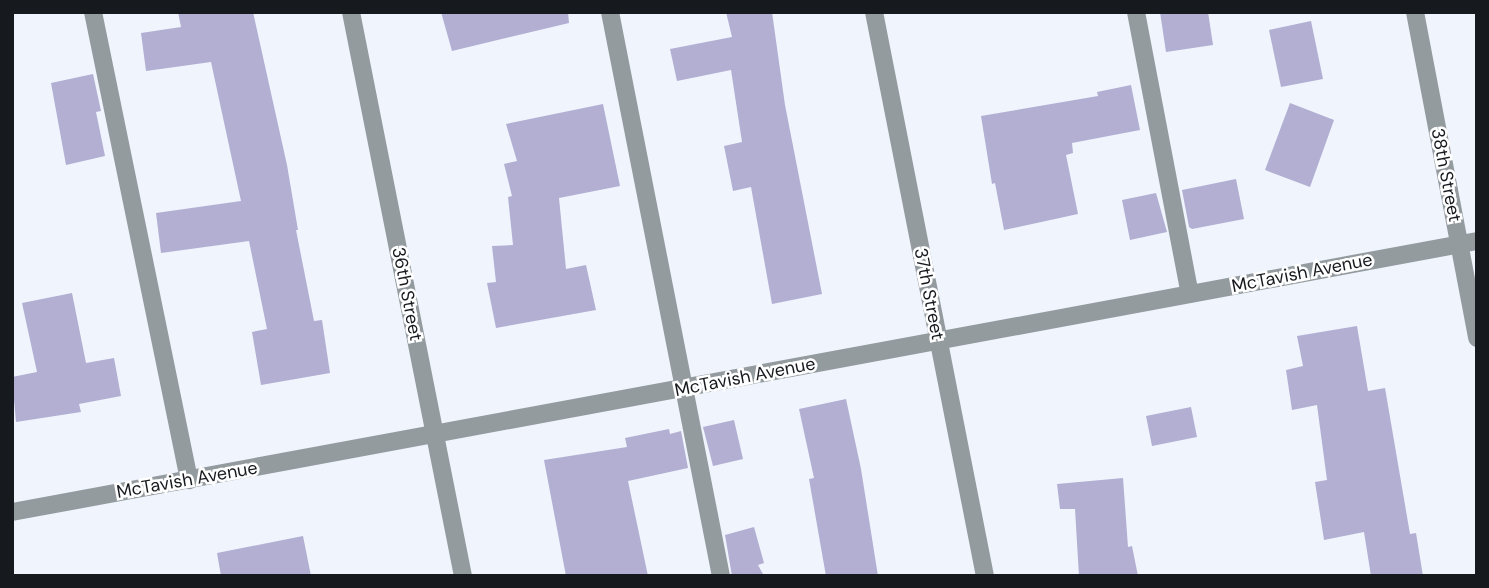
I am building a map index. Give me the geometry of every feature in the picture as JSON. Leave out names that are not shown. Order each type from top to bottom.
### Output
[{"type":"street","points":[[93,12],[189,480]]},
{"type":"street","name":"36th Street","points":[[351,12],[463,576]]},
{"type":"street","points":[[610,12],[721,576]]},
{"type":"street","name":"37th Street","points":[[874,12],[985,576]]},
{"type":"street","points":[[1136,12],[1190,294]]},
{"type":"street","name":"38th Street","points":[[1415,12],[1468,243],[1477,338]]},
{"type":"street","name":"McTavish Avenue","points":[[12,512],[1468,243]]},
{"type":"building","points":[[178,12],[253,12],[287,165],[296,230],[314,321],[322,320],[330,373],[261,385],[252,332],[267,329],[249,241],[161,253],[156,213],[241,201],[211,62],[146,71],[141,33],[181,27]]},
{"type":"building","points":[[441,12],[568,12],[569,23],[452,51]]},
{"type":"building","points":[[726,12],[772,12],[785,105],[822,294],[772,304],[751,187],[733,191],[724,146],[742,142],[731,70],[677,81],[670,49],[732,37]]},
{"type":"building","points":[[1160,12],[1208,12],[1213,45],[1166,52]]},
{"type":"building","points":[[1311,21],[1323,79],[1281,87],[1269,30]]},
{"type":"building","points":[[93,74],[101,111],[96,112],[105,156],[66,165],[51,83]]},
{"type":"building","points":[[1131,85],[1140,130],[1072,143],[1073,153],[1066,155],[1078,214],[1004,230],[995,183],[992,184],[981,116],[1098,96],[1097,92]]},
{"type":"building","points":[[1290,103],[1334,120],[1310,187],[1265,170]]},
{"type":"building","points":[[603,104],[620,186],[559,198],[566,269],[586,265],[596,310],[496,328],[487,283],[496,282],[492,246],[513,245],[508,197],[512,196],[504,164],[517,161],[506,124]]},
{"type":"building","points":[[1236,179],[1244,219],[1192,229],[1189,227],[1182,190]]},
{"type":"building","points":[[1156,193],[1167,232],[1130,240],[1122,200]]},
{"type":"building","points":[[72,293],[86,363],[114,358],[121,396],[79,404],[81,412],[16,422],[12,377],[37,372],[22,303]]},
{"type":"building","points":[[1357,326],[1368,391],[1385,388],[1410,534],[1416,533],[1423,576],[1371,576],[1364,532],[1324,540],[1315,482],[1327,480],[1317,405],[1292,410],[1286,370],[1303,366],[1297,336]]},
{"type":"building","points":[[846,399],[861,469],[878,576],[826,576],[809,479],[814,478],[799,409]]},
{"type":"building","points":[[1191,407],[1197,437],[1152,446],[1146,416]]},
{"type":"building","points":[[734,420],[743,459],[713,466],[703,427]]},
{"type":"building","points":[[669,429],[670,434],[681,431],[688,468],[628,481],[648,576],[566,576],[544,460],[627,447],[625,438]]},
{"type":"building","points":[[1123,478],[1128,547],[1132,546],[1138,576],[1079,576],[1075,509],[1060,509],[1057,484]]},
{"type":"building","points":[[754,527],[764,563],[758,565],[764,576],[732,576],[725,535]]},
{"type":"building","points":[[303,536],[311,576],[221,576],[217,553]]}]
